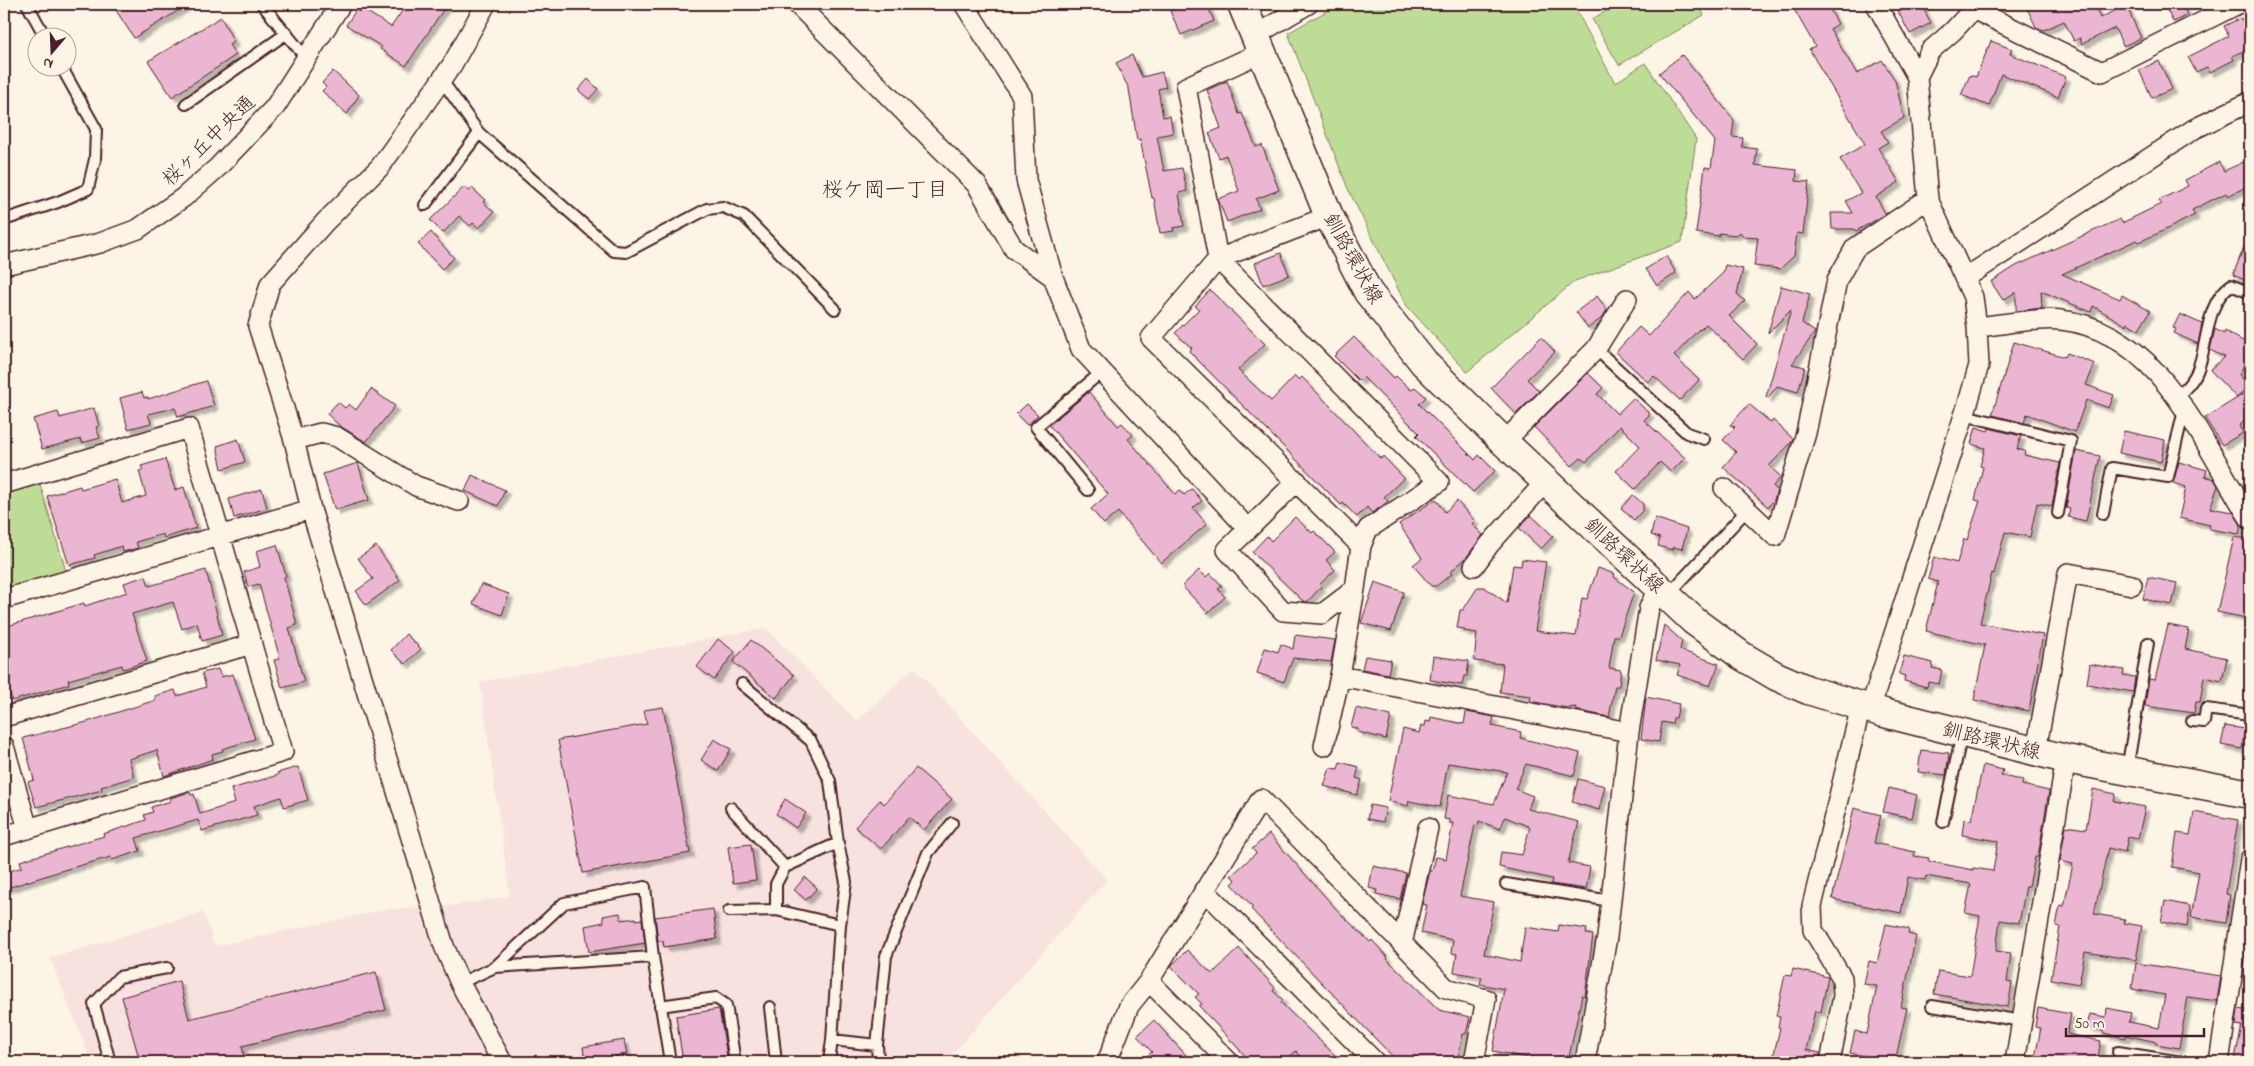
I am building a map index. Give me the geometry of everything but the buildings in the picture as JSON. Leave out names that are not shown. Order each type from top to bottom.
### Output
[{"type":"main road","name":"釧路環状線","points":[[1242,4],[1328,216],[1368,292],[1424,363],[1504,442],[1694,620],[1742,656],[1776,676],[1808,690],[1865,708],[2066,759],[2250,794]]},
{"type":"street","name":"桜ヶ丘中央通","points":[[4,265],[100,243],[138,229],[184,197],[217,168],[274,107],[341,4]]},
{"type":"street","points":[[486,4],[452,65],[380,166],[270,284],[258,326],[294,440],[311,509],[444,946],[460,983],[502,1062]]},
{"type":"street","points":[[797,4],[977,185],[1014,249],[1052,277]]},
{"type":"street","points":[[964,4],[1022,96],[1026,180],[1052,277],[1081,349],[1248,528]]},
{"type":"street","points":[[1308,4],[1259,44],[1186,88],[1218,259],[1439,482],[1368,529],[1361,546],[1340,676],[1324,746]]},
{"type":"street","points":[[1830,1062],[1842,996],[1842,978],[1813,930],[1812,906],[1865,708],[1964,416],[1978,365],[1977,327],[1973,298],[1928,200],[1917,77],[1876,4]]},
{"type":"street","points":[[1917,77],[1930,51],[1976,6],[2102,72],[2238,4]]},
{"type":"street","points":[[1965,278],[2194,129],[2250,102]]},
{"type":"street","points":[[1724,488],[1775,536],[1806,433],[1838,280],[1856,248],[1928,200]]},
{"type":"street","points":[[1328,216],[1218,259],[1151,338],[1361,546]]},
{"type":"street","points":[[1504,442],[1596,349],[1627,299]]},
{"type":"street","points":[[1977,327],[2058,319],[2082,323],[2107,334],[2140,354],[2181,403],[2250,519]]},
{"type":"street","points":[[4,484],[190,428],[282,752],[4,836]]},
{"type":"street","points":[[294,440],[321,433],[337,437],[416,486],[459,501]]},
{"type":"street","points":[[1297,481],[1227,550],[1283,612],[1322,614],[1355,589]]},
{"type":"street","points":[[1474,566],[1489,545],[1546,481]]},
{"type":"street","points":[[4,599],[311,509]]},
{"type":"street","points":[[2036,752],[2068,573],[2132,585]]},
{"type":"street","points":[[1585,1062],[1607,937],[1629,732],[1648,608],[1663,590]]},
{"type":"street","points":[[4,717],[252,644]]},
{"type":"street","points":[[1340,676],[1629,732]]},
{"type":"street","points":[[4,746],[28,829]]},
{"type":"street","points":[[2014,1062],[2066,759]]},
{"type":"street","points":[[1107,1062],[1129,1006],[1149,981],[1261,799],[1446,988],[1486,999],[1474,1062]]},
{"type":"street","points":[[1402,944],[1428,828]]},
{"type":"street","points":[[2219,1062],[2250,859]]},
{"type":"street","points":[[1204,890],[1375,1062]]},
{"type":"street","points":[[1149,981],[1228,1062]]},
{"type":"lane","points":[[27,4],[40,28]]},
{"type":"lane","points":[[262,4],[306,58]]},
{"type":"lane","points":[[186,104],[286,33]]},
{"type":"lane","points":[[4,220],[58,202],[88,188],[95,159],[96,129],[68,78]]},
{"type":"lane","points":[[441,79],[479,133],[614,251],[626,252],[707,209],[724,208],[744,216],[835,310]]},
{"type":"lane","points":[[425,205],[479,133]]},
{"type":"lane","points":[[2103,514],[2112,468],[2168,477],[2181,403],[2196,374],[2214,310],[2222,292],[2231,285],[2250,293]]},
{"type":"lane","points":[[1596,349],[1687,433],[1704,438]]},
{"type":"lane","points":[[1088,490],[1036,427],[1103,371]]},
{"type":"lane","points":[[1964,416],[2071,441],[2058,513]]},
{"type":"lane","points":[[1663,590],[1747,510]]},
{"type":"lane","points":[[2126,771],[2148,643]]},
{"type":"lane","points":[[742,684],[811,740],[830,781],[838,843],[846,882],[840,925],[829,1062]]},
{"type":"lane","points":[[2192,721],[2204,722],[2206,709],[2250,715]]},
{"type":"lane","points":[[1943,822],[1962,733]]},
{"type":"lane","points":[[731,808],[785,867]]},
{"type":"lane","points":[[878,1062],[877,1044],[886,956],[928,853],[952,822]]},
{"type":"lane","points":[[776,910],[776,884],[785,867],[838,843]]},
{"type":"lane","points":[[1506,884],[1611,901]]},
{"type":"lane","points":[[460,983],[495,967],[564,903],[645,887],[653,957],[670,1062]]},
{"type":"lane","points":[[730,911],[776,910],[840,925]]},
{"type":"lane","points":[[495,967],[653,957]]},
{"type":"lane","points":[[110,1062],[94,1004],[119,978],[167,968]]},
{"type":"lane","points":[[660,1006],[716,998],[726,1005],[735,1062]]},
{"type":"lane","points":[[1932,1006],[2022,1021]]},
{"type":"lane","points":[[770,1007],[776,1062]]},
{"type":"lane","points":[[832,1040],[877,1044]]},
{"type":"lane","points":[[2118,1052],[2182,1062]]},
{"type":"shaded area","points":[[766,628],[857,721],[914,667],[1107,880],[950,1057],[952,1062],[91,1062],[50,958],[203,912],[215,946],[388,909],[449,906],[510,896],[480,682]]},
{"type":"green space","points":[[1339,4],[1573,4],[1615,83],[1645,63],[1696,139],[1682,242],[1575,281],[1467,372],[1406,305],[1348,189],[1288,33]]},
{"type":"green space","points":[[1619,4],[1698,4],[1704,15],[1619,65],[1592,19]]},
{"type":"green space","points":[[40,484],[66,571],[4,590],[4,494]]},
{"type":"district","name":"桜ケ岡一丁目","points":[[885,189]]}]
